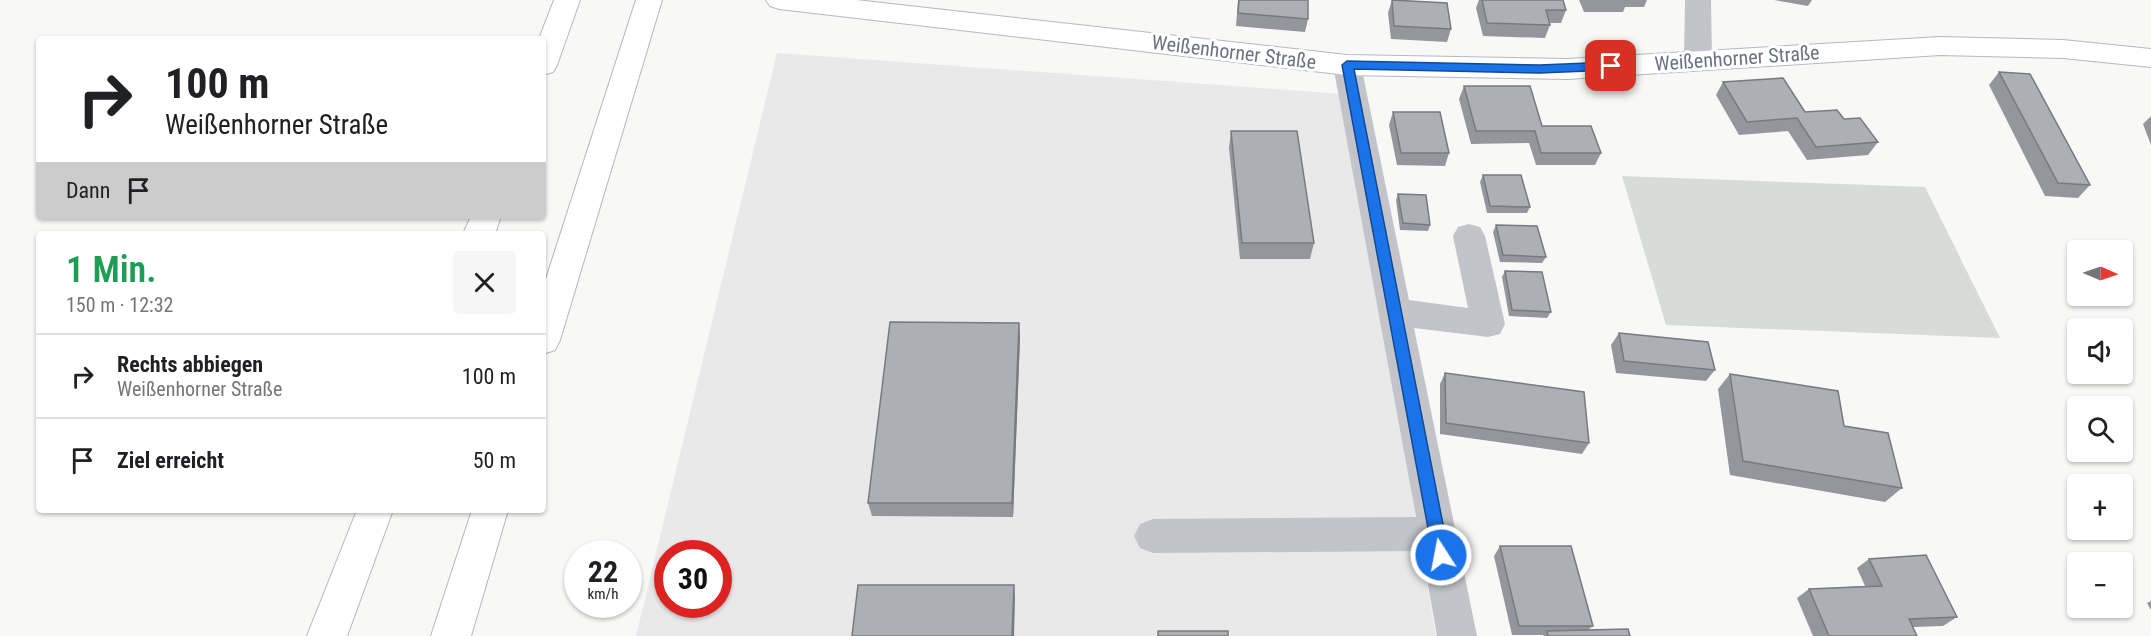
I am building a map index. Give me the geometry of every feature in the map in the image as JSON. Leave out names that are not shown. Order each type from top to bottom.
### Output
[{"type":"main road","points":[[546,57],[567,0]]},
{"type":"main road","points":[[546,330],[649,0]]},
{"type":"main road","name":"Weißenhorner Straße","points":[[782,0],[1347,65],[1540,69],[1940,46],[2063,49],[2151,58]]},
{"type":"main road","points":[[327,636],[374,513]]},
{"type":"main road","points":[[451,636],[489,513]]},
{"type":"street","points":[[1698,0],[1698,60]]},
{"type":"street","points":[[1347,65],[1456,636]]},
{"type":"street","points":[[1395,312],[1488,324],[1469,236]]},
{"type":"street","points":[[1153,536],[1437,534]]},
{"type":"shaded area","points":[[777,53],[1343,94],[1436,636],[636,636],[654,562],[654,618],[732,618],[732,540],[659,540]]},
{"type":"shaded area","points":[[1622,176],[1925,187],[2000,338],[1666,325]]},
{"type":"building","points":[[1239,0],[1308,0],[1308,19],[1238,13]]},
{"type":"building","points":[[1392,0],[1447,3],[1451,29],[1394,26]]},
{"type":"building","points":[[1482,0],[1563,0],[1566,10],[1546,10],[1550,25],[1487,23]]},
{"type":"building","points":[[1999,72],[2030,74],[2090,185],[2058,183]]},
{"type":"building","points":[[1783,78],[1805,112],[1837,110],[1844,119],[1860,118],[1878,142],[1816,147],[1797,118],[1747,122],[1723,82]]},
{"type":"building","points":[[1464,86],[1530,86],[1542,126],[1591,126],[1601,153],[1541,153],[1535,131],[1476,131]]},
{"type":"building","points":[[1393,112],[1440,112],[1449,153],[1401,153]]},
{"type":"building","points":[[1231,131],[1297,131],[1314,243],[1242,243]]},
{"type":"building","points":[[1483,175],[1521,175],[1530,207],[1490,206]]},
{"type":"building","points":[[1398,194],[1426,195],[1430,225],[1403,223]]},
{"type":"building","points":[[1496,225],[1537,226],[1546,257],[1503,255]]},
{"type":"building","points":[[1505,271],[1542,272],[1551,312],[1512,310]]},
{"type":"building","points":[[890,322],[1019,323],[1012,503],[868,503]]},
{"type":"building","points":[[1619,333],[1708,342],[1715,370],[1624,361]]},
{"type":"building","points":[[1445,373],[1584,392],[1589,443],[1446,423]]},
{"type":"building","points":[[1730,374],[1838,391],[1844,426],[1888,433],[1902,488],[1743,461]]},
{"type":"building","points":[[1500,546],[1571,546],[1593,626],[1519,626]]},
{"type":"building","points":[[1926,555],[1957,617],[1909,619],[1917,636],[1829,636],[1809,589],[1882,586],[1869,559]]},
{"type":"building","points":[[858,585],[1014,585],[1012,636],[852,636]]},
{"type":"building","points":[[1628,629],[1630,636],[1548,636],[1547,631]]},
{"type":"building","points":[[1158,631],[1228,631],[1228,636],[1158,636]]},
{"type":"route","points":[[1441,555],[1347,65],[1540,69],[1611,66]]}]
